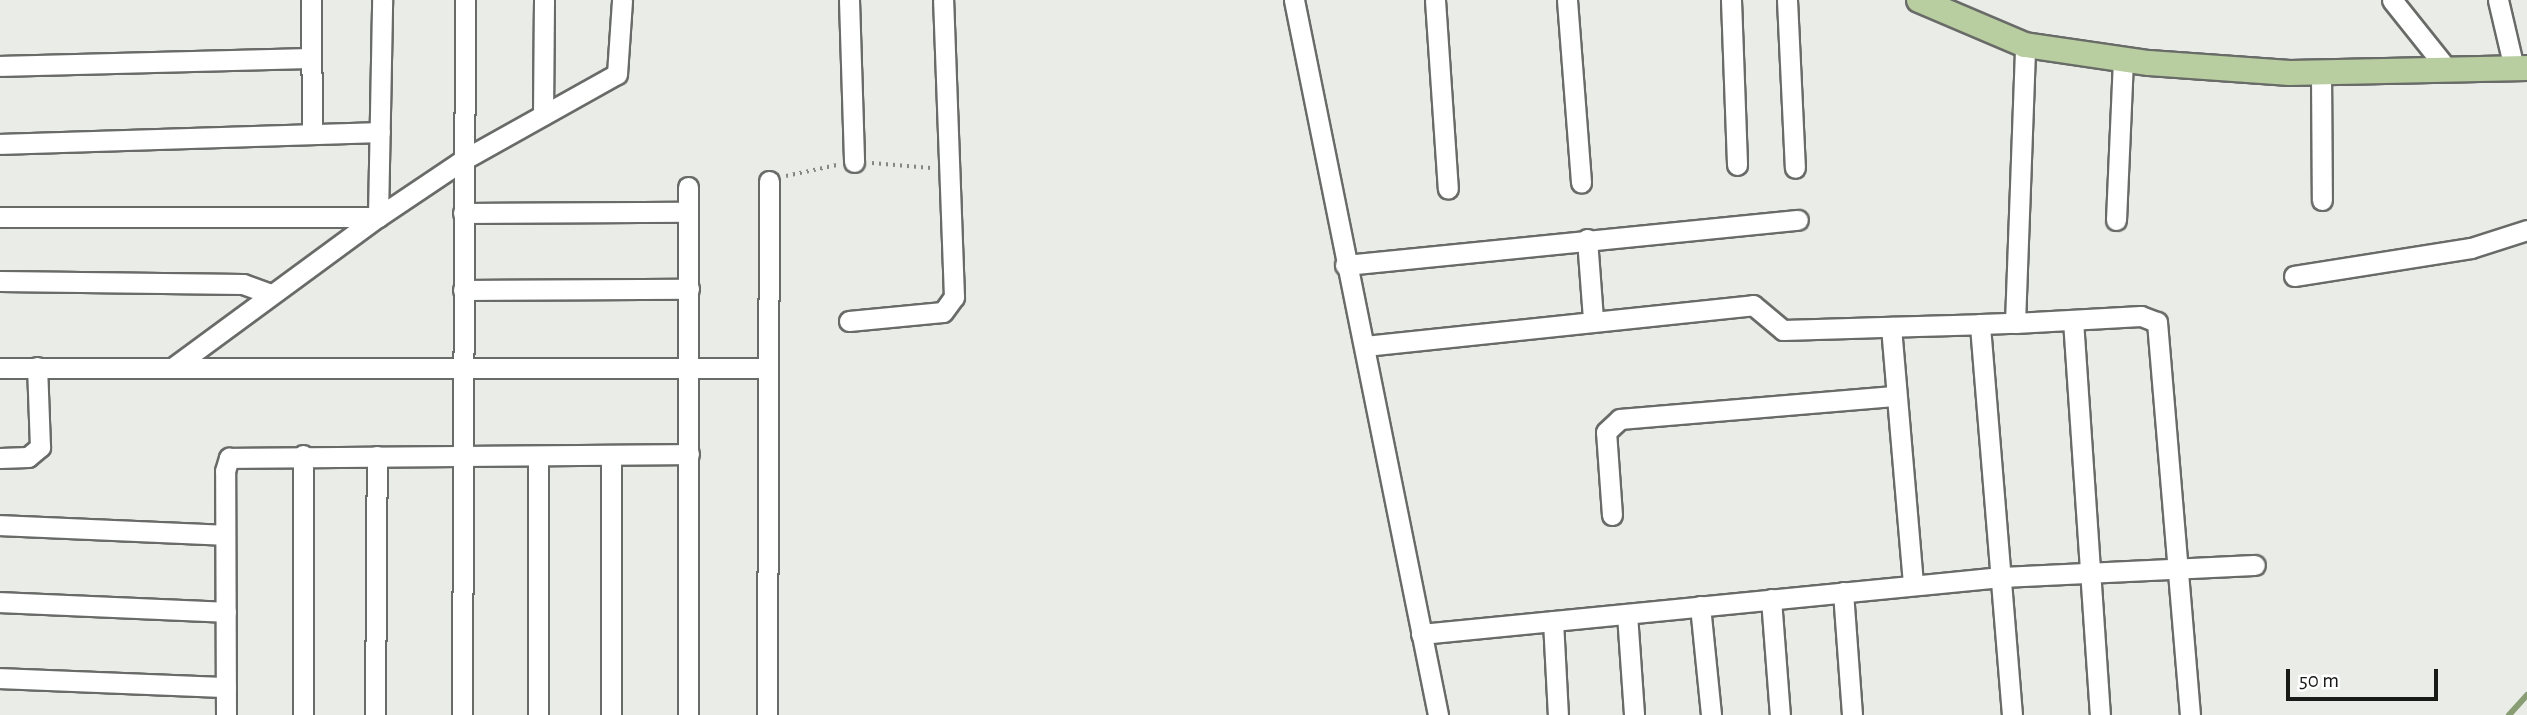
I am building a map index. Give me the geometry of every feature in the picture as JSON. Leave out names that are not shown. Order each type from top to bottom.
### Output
[{"type":"main road","points":[[1919,0],[2025,45],[2123,59],[2321,72],[2520,68]]},
{"type":"street","points":[[311,0],[312,134]]},
{"type":"street","points":[[378,217],[382,0]]},
{"type":"street","points":[[462,715],[465,0]]},
{"type":"street","points":[[543,115],[544,0]]},
{"type":"street","points":[[175,366],[378,217],[463,160],[617,75],[622,0]]},
{"type":"street","points":[[849,0],[854,162]]},
{"type":"street","points":[[849,321],[930,314],[951,306],[943,0]]},
{"type":"street","points":[[1294,0],[1345,265],[1365,346],[1438,715]]},
{"type":"street","points":[[1435,0],[1448,189]]},
{"type":"street","points":[[1567,0],[1581,183]]},
{"type":"street","points":[[1731,0],[1737,165]]},
{"type":"street","points":[[1787,0],[1795,168]]},
{"type":"street","points":[[2392,0],[2447,69]]},
{"type":"street","points":[[2498,0],[2520,68]]},
{"type":"street","points":[[2015,323],[2025,45]]},
{"type":"street","points":[[0,66],[310,58]]},
{"type":"street","points":[[2116,220],[2123,59]]},
{"type":"street","points":[[2321,72],[2322,200]]},
{"type":"street","points":[[0,144],[380,132]]},
{"type":"street","points":[[767,715],[769,181]]},
{"type":"street","points":[[688,187],[688,715]]},
{"type":"street","points":[[463,213],[688,212]]},
{"type":"street","points":[[0,217],[378,217]]},
{"type":"street","points":[[1345,265],[1798,220]]},
{"type":"street","points":[[2294,276],[2471,247],[2527,230]]},
{"type":"street","points":[[1587,239],[1593,319]]},
{"type":"street","points":[[0,281],[243,284],[271,294]]},
{"type":"street","points":[[463,290],[689,289]]},
{"type":"street","points":[[1365,346],[1593,319],[1753,305],[1783,330],[2141,316],[2157,322],[2190,715]]},
{"type":"street","points":[[2073,320],[2100,715]]},
{"type":"street","points":[[1980,324],[2012,715]]},
{"type":"street","points":[[1891,327],[1913,585]]},
{"type":"street","points":[[0,368],[175,366],[463,371],[768,368]]},
{"type":"street","points":[[0,458],[28,457],[40,447],[37,367]]},
{"type":"street","points":[[1612,516],[1606,432],[1620,419],[1896,396]]},
{"type":"street","points":[[226,715],[225,471],[229,458],[303,455],[463,457],[689,454]]},
{"type":"street","points":[[303,455],[303,715]]},
{"type":"street","points":[[611,455],[611,715]]},
{"type":"street","points":[[375,715],[377,456]]},
{"type":"street","points":[[538,456],[538,715]]},
{"type":"street","points":[[0,525],[225,535]]},
{"type":"street","points":[[1421,634],[2001,577],[2179,571],[2255,565]]},
{"type":"street","points":[[1843,592],[1852,715]]},
{"type":"street","points":[[1771,599],[1780,715]]},
{"type":"street","points":[[0,602],[226,612]]},
{"type":"street","points":[[1700,606],[1711,715]]},
{"type":"street","points":[[1627,614],[1634,715]]},
{"type":"street","points":[[1553,621],[1558,715]]},
{"type":"street","points":[[0,678],[226,687]]},
{"type":"waterway","points":[[2509,715],[2527,695]]}]
